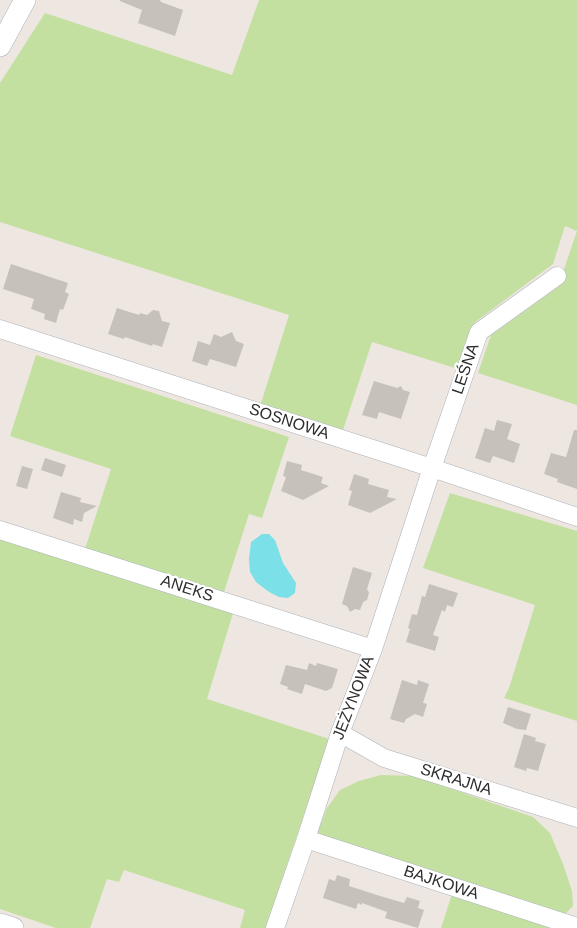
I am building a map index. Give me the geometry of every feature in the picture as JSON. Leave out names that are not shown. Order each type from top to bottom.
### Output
[{"type":"street","points":[[0,46],[25,0]]},
{"type":"street","name":"LEŚNA","points":[[432,468],[479,332],[557,276]]},
{"type":"street","name":"SOSNOWA","points":[[0,329],[432,468],[577,517]]},
{"type":"street","name":"JEŻYNOWA","points":[[275,928],[340,733],[373,648],[432,468]]},
{"type":"street","name":"ANEKS","points":[[0,530],[373,648]]},
{"type":"street","name":"SKRAJNA","points":[[340,733],[384,758],[577,818]]},
{"type":"street","name":"BAJKOWA","points":[[306,839],[577,927]]},
{"type":"street","points":[[0,924],[13,928]]},
{"type":"green space","points":[[259,0],[577,0],[577,231],[565,226],[553,264],[474,323],[461,369],[372,342],[343,430],[261,403],[289,315],[0,222],[0,83],[45,13],[232,75]]},
{"type":"green space","points":[[577,231],[577,405],[478,373],[491,335],[558,287]]},
{"type":"green space","points":[[36,355],[289,437],[262,518],[249,514],[223,595],[84,552],[111,469],[10,436]]},
{"type":"green space","points":[[450,493],[577,531],[577,721],[504,698],[509,688],[535,605],[423,568]]},
{"type":"green space","points":[[0,537],[233,613],[207,699],[329,739],[266,928],[240,928],[245,910],[124,870],[119,882],[107,879],[90,928],[56,928],[0,909]]},
{"type":"green space","points":[[381,775],[414,776],[533,817],[550,833],[572,891],[573,906],[564,915],[317,834],[327,808],[340,790],[359,781]]},
{"type":"green space","points":[[452,894],[558,928],[441,928]]},
{"type":"water","points":[[262,534],[269,534],[275,540],[283,563],[296,583],[295,593],[288,598],[279,597],[269,592],[256,582],[250,572],[251,542]]},
{"type":"building","points":[[120,0],[160,0],[183,10],[175,36],[138,23],[142,10]]},
{"type":"building","points":[[11,264],[68,283],[65,292],[69,294],[63,310],[60,309],[56,323],[44,319],[45,314],[31,309],[34,299],[3,289]]},
{"type":"building","points":[[117,308],[139,315],[140,313],[147,315],[153,310],[159,311],[162,321],[170,323],[162,347],[108,334]]},
{"type":"building","points":[[232,332],[236,341],[244,344],[236,367],[210,359],[207,366],[192,361],[198,341],[210,345],[214,334],[221,337]]},
{"type":"building","points":[[374,381],[397,388],[401,386],[403,390],[410,392],[401,419],[379,412],[377,419],[362,415]]},
{"type":"building","points":[[497,420],[512,424],[507,439],[520,444],[514,463],[493,456],[490,463],[475,458],[485,428],[494,431]]},
{"type":"building","points":[[574,430],[577,430],[577,489],[557,482],[558,479],[544,474],[551,453],[566,457]]},
{"type":"building","points":[[45,458],[66,465],[62,477],[41,470]]},
{"type":"building","points":[[287,461],[302,465],[301,470],[323,477],[321,483],[329,486],[303,500],[281,491],[286,477],[283,476]]},
{"type":"building","points":[[22,466],[33,469],[27,489],[16,486]]},
{"type":"building","points":[[354,474],[369,479],[368,484],[389,490],[387,497],[397,499],[370,513],[348,505],[352,491],[349,490]]},
{"type":"building","points":[[61,492],[81,498],[80,502],[97,506],[84,513],[82,522],[74,519],[73,525],[53,518]]},
{"type":"building","points":[[353,567],[372,573],[367,589],[369,593],[367,600],[363,602],[360,610],[355,609],[350,612],[347,606],[342,604]]},
{"type":"building","points":[[429,584],[458,593],[453,607],[447,605],[445,612],[442,610],[433,635],[439,637],[435,651],[406,642],[412,614],[417,615],[422,596],[425,597]]},
{"type":"building","points":[[309,663],[316,666],[317,663],[338,669],[332,688],[326,691],[305,684],[302,694],[287,689],[288,687],[280,684],[286,665],[307,670]]},
{"type":"building","points":[[402,680],[417,685],[418,680],[429,684],[423,703],[427,704],[423,717],[415,714],[406,719],[404,723],[390,719]]},
{"type":"building","points":[[508,707],[531,714],[526,730],[517,729],[503,723]]},
{"type":"building","points":[[524,734],[536,738],[535,741],[546,744],[538,771],[527,768],[526,771],[514,767]]},
{"type":"building","points":[[337,875],[350,879],[349,886],[377,895],[404,903],[407,897],[420,901],[418,908],[424,910],[418,928],[385,918],[387,912],[362,903],[362,905],[358,903],[356,909],[323,898],[329,879],[335,881]]}]
